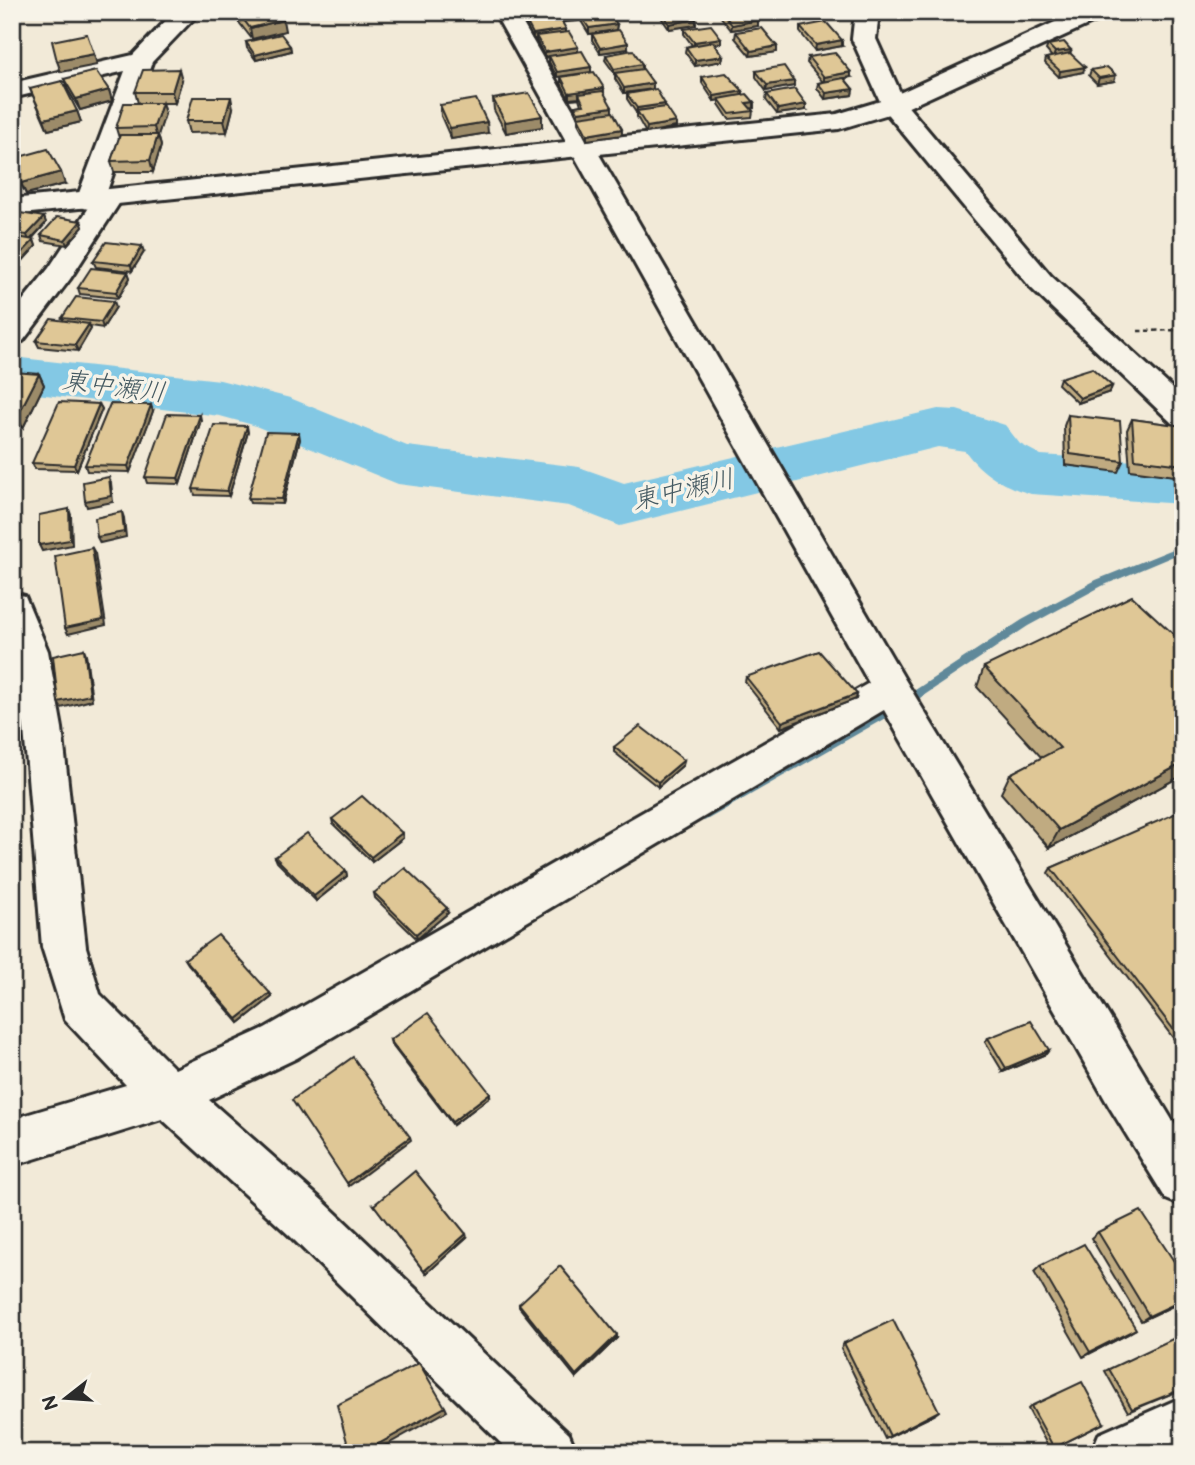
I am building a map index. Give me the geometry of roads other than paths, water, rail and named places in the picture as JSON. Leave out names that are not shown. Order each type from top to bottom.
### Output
[{"type":"street","points":[[12,334],[60,273],[99,200],[142,60],[172,25],[189,12]]},
{"type":"street","points":[[578,12],[506,15],[582,149],[642,247],[765,469],[898,700],[1126,1092],[1183,1182]]},
{"type":"street","points":[[867,12],[864,39],[893,105],[1041,282],[1183,416]]},
{"type":"street","points":[[12,207],[801,127],[867,115],[893,105],[1097,12]]},
{"type":"street","points":[[12,90],[142,60]]},
{"type":"street","points":[[12,606],[30,652],[43,728],[64,947],[81,1005],[143,1071],[306,1218],[550,1453]]},
{"type":"street","points":[[12,1143],[171,1094],[281,1043],[898,700]]},
{"type":"street","points":[[1118,1453],[1183,1424]]},
{"type":"waterway","name":"東中瀬川","points":[[12,374],[220,398],[271,411],[398,464],[579,487],[620,505],[938,428],[957,429],[985,438],[1000,458],[1031,474],[1183,484]]},
{"type":"waterway","points":[[704,816],[913,697],[1025,623],[1099,583],[1183,548]]}]
